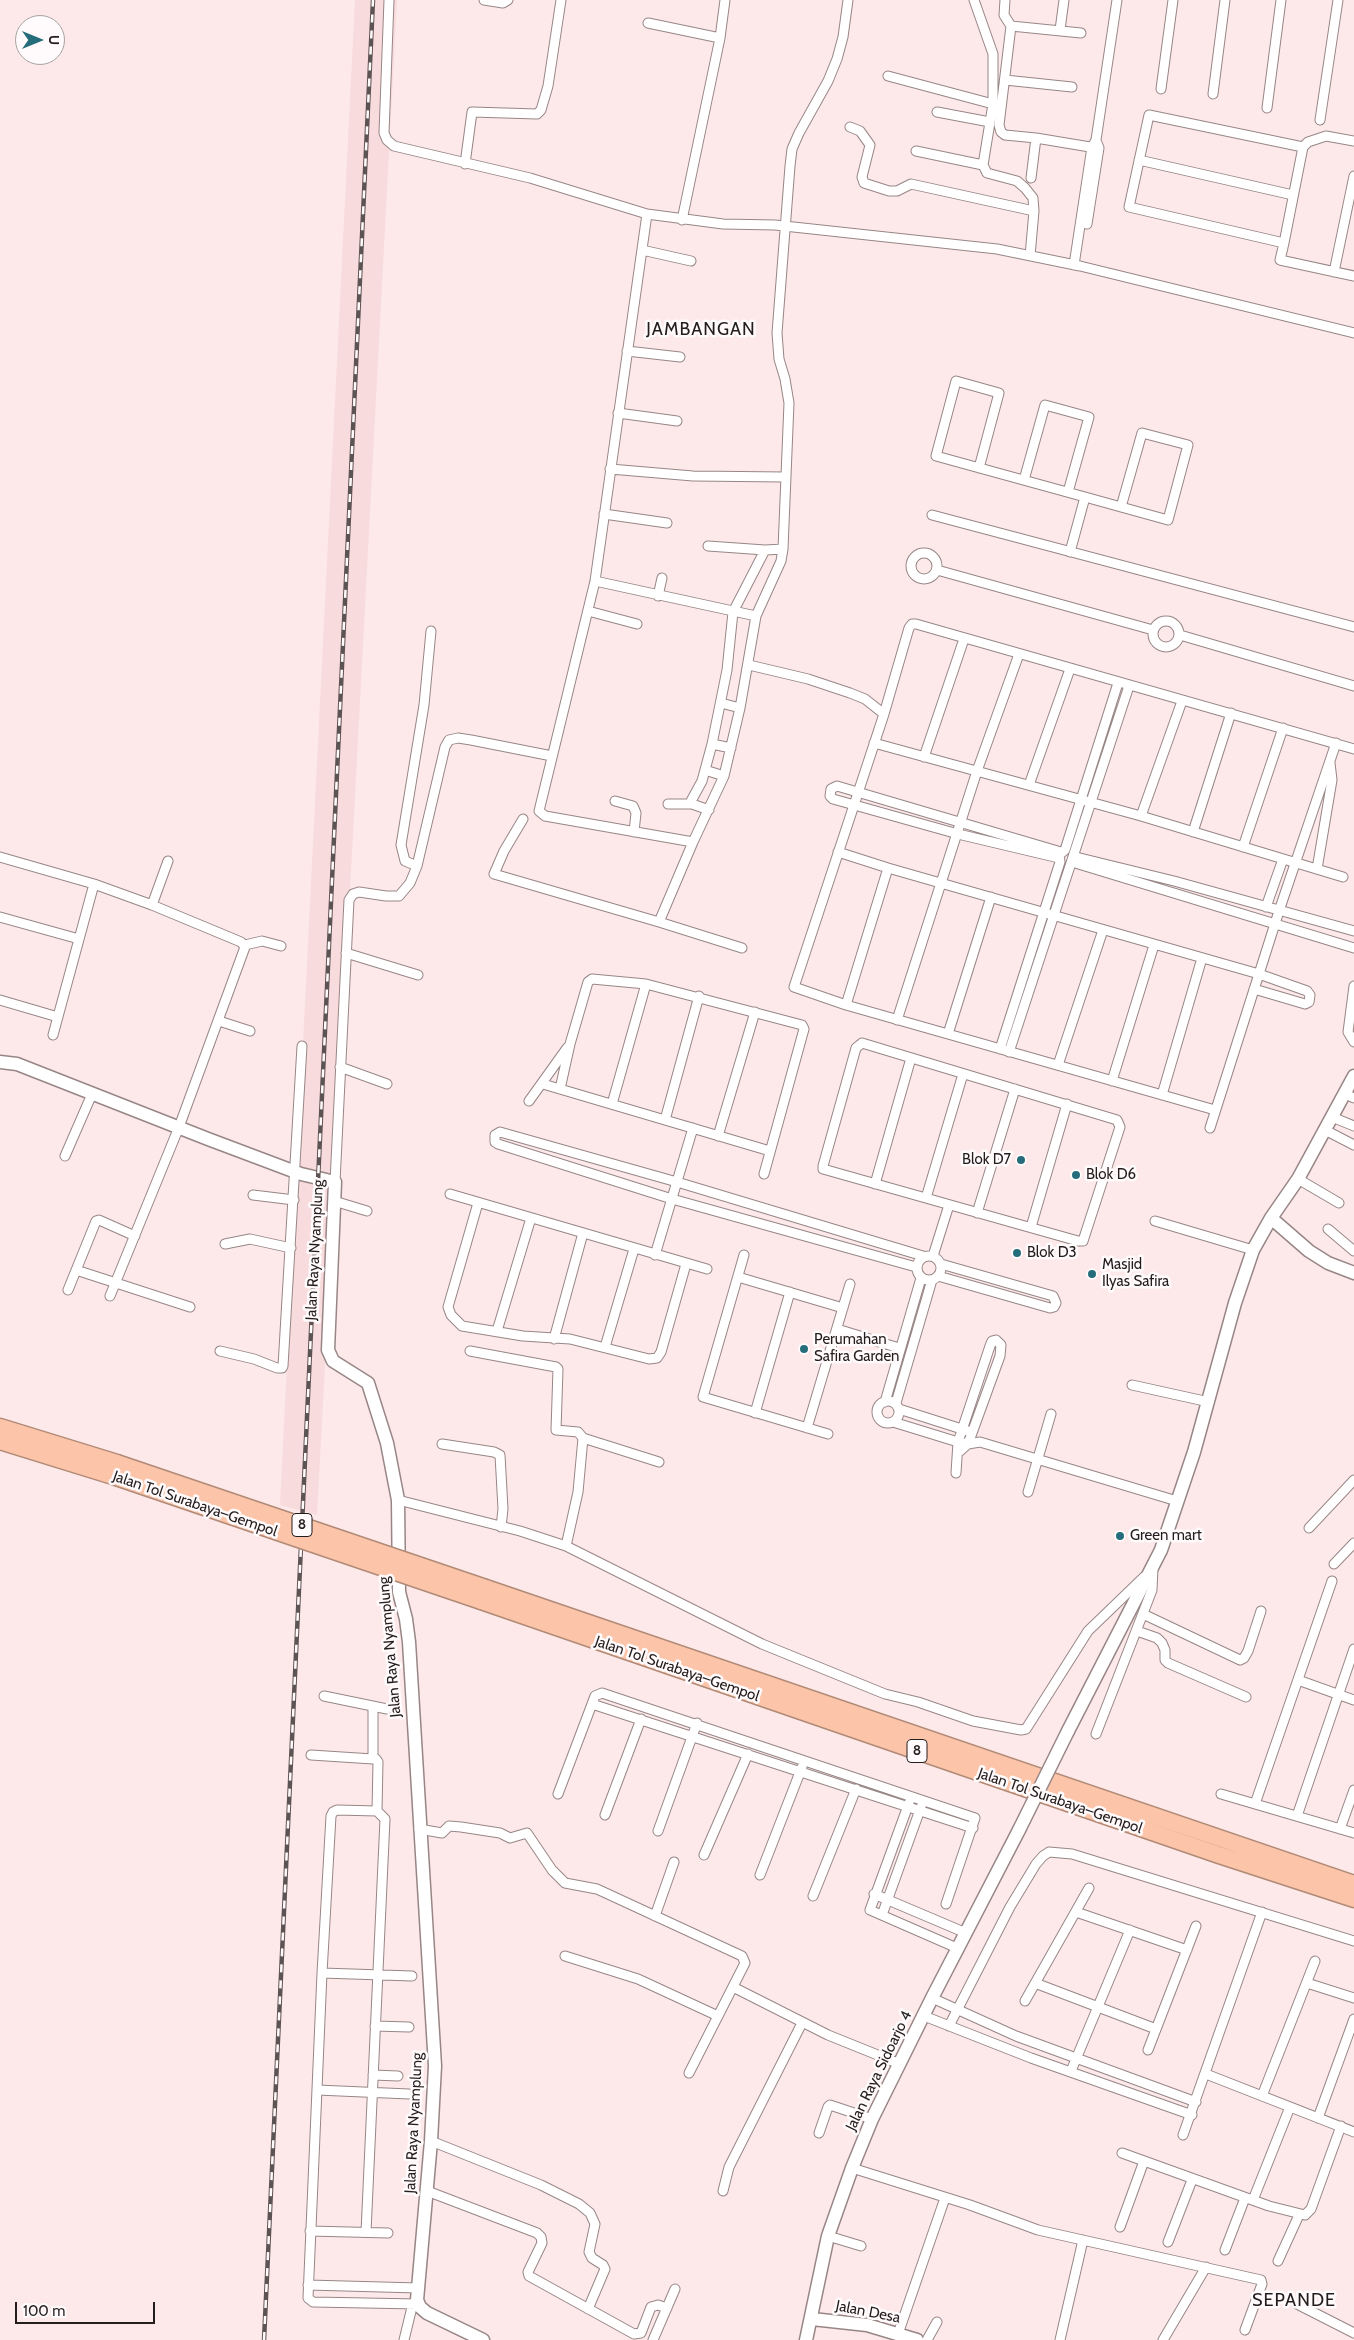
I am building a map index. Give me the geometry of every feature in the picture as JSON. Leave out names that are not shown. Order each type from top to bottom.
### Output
[{"type":"highway","name":"Jalan Tol Surabaya–Gempol","points":[[0,1427],[115,1469],[483,1594],[1354,1884]]},
{"type":"highway","name":"Jalan Tol Surabaya–Gempol","points":[[0,1441],[115,1469]]},
{"type":"highway","name":"Jalan Tol Surabaya–Gempol","points":[[483,1594],[1219,1855],[1354,1899]]},
{"type":"street","points":[[390,0],[384,133],[387,140],[394,146],[530,178],[647,214],[682,220],[775,226],[964,244],[1077,266],[1354,333]]},
{"type":"street","points":[[484,0],[503,2],[508,0]]},
{"type":"street","points":[[464,164],[472,112],[537,114],[541,110],[548,86],[560,0]]},
{"type":"street","points":[[682,220],[720,38],[725,0]]},
{"type":"street","points":[[659,922],[693,842],[709,810],[713,773],[729,705],[730,650],[735,612],[773,550],[776,477],[789,403],[779,359],[776,334],[775,226],[792,149],[828,81],[837,59],[843,37],[848,0]]},
{"type":"street","points":[[974,0],[993,54],[993,104],[983,165],[987,173],[1010,178],[1025,188],[1033,198],[1034,211],[1030,256]]},
{"type":"street","points":[[1005,0],[1004,15],[1011,26],[999,125],[1001,132],[1005,135],[1096,145]]},
{"type":"street","points":[[1060,30],[1064,0]]},
{"type":"street","points":[[1077,266],[1117,0]]},
{"type":"street","points":[[1161,89],[1173,0]]},
{"type":"street","points":[[1213,94],[1226,0]]},
{"type":"street","points":[[1267,108],[1281,0]]},
{"type":"street","points":[[1320,120],[1338,0]]},
{"type":"street","points":[[648,23],[720,38]]},
{"type":"street","points":[[1011,26],[1082,33]]},
{"type":"street","points":[[888,76],[993,104]]},
{"type":"street","points":[[1005,80],[1072,86]]},
{"type":"street","points":[[937,112],[990,122]]},
{"type":"street","points":[[1284,243],[1129,207],[1149,115],[1303,147]]},
{"type":"street","points":[[850,127],[860,131],[870,145],[862,177],[864,183],[889,191],[897,191],[911,184],[1034,211]]},
{"type":"street","points":[[1354,141],[1326,136],[1308,142],[1303,147],[1280,260],[1354,276]]},
{"type":"street","points":[[1031,178],[1036,138]]},
{"type":"street","points":[[916,151],[983,165]]},
{"type":"street","points":[[1139,160],[1293,195]]},
{"type":"street","points":[[1334,272],[1354,176]]},
{"type":"street","points":[[647,214],[595,581],[540,807],[545,816],[693,842]]},
{"type":"street","points":[[642,250],[691,261]]},
{"type":"street","points":[[627,351],[680,357]]},
{"type":"street","points":[[979,468],[999,393],[956,381],[936,456],[979,468],[1168,520],[1188,445],[1142,433],[1121,507]]},
{"type":"street","points":[[1024,480],[1045,405],[1089,417],[1068,492]]},
{"type":"street","points":[[618,413],[677,421]]},
{"type":"street","points":[[610,469],[694,476],[776,477]]},
{"type":"street","points":[[1070,552],[1085,497]]},
{"type":"street","points":[[604,514],[666,523]]},
{"type":"street","points":[[932,515],[1354,627]]},
{"type":"street","points":[[708,546],[773,550]]},
{"type":"street","points":[[694,805],[699,789],[713,773],[729,705],[749,665],[752,615],[781,561],[773,550]]},
{"type":"street","points":[[937,570],[1154,630]]},
{"type":"street","points":[[658,596],[662,578]]},
{"type":"street","points":[[595,581],[752,615]]},
{"type":"street","points":[[588,611],[637,624]]},
{"type":"street","points":[[1166,620],[1176,625],[1180,635],[1173,646],[1166,648],[1155,642],[1154,630],[1156,625],[1166,620]]},
{"type":"street","points":[[1214,1110],[897,1020],[796,989],[794,985],[912,624],[1354,749]]},
{"type":"street","points":[[431,630],[424,705],[400,845],[405,861],[417,866],[445,747],[449,740],[458,738],[471,740],[552,756]]},
{"type":"street","points":[[1180,635],[1354,686]]},
{"type":"street","points":[[924,758],[964,639]]},
{"type":"street","points":[[897,1020],[977,771],[1019,654]]},
{"type":"street","points":[[749,665],[801,677],[865,699],[884,714]]},
{"type":"street","points":[[1029,785],[1070,669]]},
{"type":"street","points":[[1004,1050],[1054,916],[1080,800],[1118,683]]},
{"type":"street","points":[[1004,1050],[1044,913],[1066,857],[1091,803],[1129,686]]},
{"type":"street","points":[[1141,816],[1182,701]]},
{"type":"street","points":[[1193,832],[1231,713]]},
{"type":"street","points":[[1243,847],[1283,728]]},
{"type":"street","points":[[874,743],[1141,816],[1343,877]]},
{"type":"street","points":[[1210,1128],[1214,1110],[1320,784],[1330,763],[1336,743]]},
{"type":"street","points":[[1096,754],[1106,758]]},
{"type":"street","points":[[1317,869],[1332,780],[1330,763]]},
{"type":"street","points":[[1354,931],[1174,881],[1066,857],[958,834],[832,798],[831,790],[836,786],[962,822],[1066,857],[1171,893],[1354,948]]},
{"type":"street","points":[[615,801],[633,806],[636,817],[634,832]]},
{"type":"street","points":[[668,804],[694,805],[709,810]]},
{"type":"street","points":[[523,820],[494,872],[500,876],[742,948]]},
{"type":"street","points":[[838,852],[942,884],[1259,974],[1309,992],[1309,1002],[1304,1004],[1254,989]]},
{"type":"street","points":[[0,857],[94,884],[152,905],[245,945],[262,941],[281,946]]},
{"type":"street","points":[[1266,907],[1283,859]]},
{"type":"street","points":[[152,905],[168,861]]},
{"type":"street","name":"Jalan Raya Nyamplung","points":[[415,2304],[427,2191],[435,2081],[408,1630],[399,1592],[398,1500],[387,1443],[370,1388],[366,1381],[333,1360],[328,1350],[347,907],[351,896],[359,892],[399,896],[417,866]]},
{"type":"street","points":[[846,1005],[888,868]]},
{"type":"street","points":[[1171,893],[1174,881]]},
{"type":"street","points":[[53,1035],[94,884]]},
{"type":"street","points":[[948,1034],[991,897]]},
{"type":"street","points":[[0,917],[79,939]]},
{"type":"street","points":[[1058,1066],[1103,930]]},
{"type":"street","points":[[110,1296],[179,1127],[245,952],[245,945]]},
{"type":"street","points":[[1112,1081],[1154,945]]},
{"type":"street","points":[[346,953],[418,976]]},
{"type":"street","points":[[1162,1096],[1202,958]]},
{"type":"street","points":[[560,1090],[570,1044],[590,980],[600,978],[646,984],[699,996],[802,1026],[804,1028],[764,1174]]},
{"type":"street","points":[[612,1104],[646,984]]},
{"type":"street","points":[[1354,986],[1348,1032],[1354,1042]]},
{"type":"street","points":[[665,1120],[699,996]]},
{"type":"street","points":[[0,1000],[58,1017]]},
{"type":"street","points":[[718,1136],[755,1012]]},
{"type":"street","points":[[219,1021],[250,1031]]},
{"type":"street","points":[[862,1043],[910,1058],[1114,1118],[1120,1127],[1084,1240],[1079,1242],[826,1171],[822,1166],[858,1044],[862,1043]]},
{"type":"street","points":[[529,1101],[570,1044]]},
{"type":"street","points":[[220,1351],[282,1368],[296,1172],[302,1046]]},
{"type":"street","points":[[875,1184],[910,1058]]},
{"type":"street","points":[[0,1062],[17,1064],[296,1172],[335,1182]]},
{"type":"street","points":[[340,1067],[387,1084]]},
{"type":"street","points":[[926,1198],[963,1074]]},
{"type":"street","name":"Jalan Raya Sidoarjo 4","points":[[806,2340],[828,2236],[872,2119],[957,1948],[1153,1568],[1209,1402],[1235,1303],[1253,1250],[1271,1218],[1298,1179],[1332,1117],[1349,1096],[1354,1076]]},
{"type":"street","points":[[543,1084],[770,1151]]},
{"type":"street","points":[[978,1213],[1015,1089]]},
{"type":"street","points":[[65,1156],[92,1094]]},
{"type":"street","points":[[1031,1227],[1067,1104]]},
{"type":"street","points":[[1332,1117],[1354,1126]]},
{"type":"street","points":[[655,1255],[693,1128]]},
{"type":"street","points":[[1326,1130],[1354,1145]]},
{"type":"street","points":[[916,1268],[672,1199],[498,1144],[494,1139],[496,1133],[500,1132],[677,1182],[923,1256],[932,1256],[941,1264],[1053,1296],[1056,1303],[1054,1307],[1050,1308],[935,1278],[921,1278]]},
{"type":"street","points":[[1298,1179],[1339,1203]]},
{"type":"street","points":[[450,1194],[707,1269]]},
{"type":"street","points":[[253,1195],[294,1200]]},
{"type":"street","points":[[334,1201],[367,1212]]},
{"type":"street","points":[[478,1203],[448,1307],[450,1313],[460,1325],[497,1332],[554,1339],[570,1339],[649,1358],[659,1356],[686,1264]]},
{"type":"street","points":[[932,1256],[948,1205]]},
{"type":"street","points":[[497,1332],[531,1218]]},
{"type":"street","points":[[1271,1218],[1309,1251],[1328,1263],[1353,1271]]},
{"type":"street","points":[[68,1290],[96,1221],[100,1220],[135,1236]]},
{"type":"street","points":[[1156,1221],[1253,1250]]},
{"type":"street","points":[[1328,1229],[1354,1251]]},
{"type":"street","points":[[554,1339],[583,1233]]},
{"type":"street","points":[[225,1244],[250,1239],[291,1248]]},
{"type":"street","points":[[605,1347],[634,1249]]},
{"type":"street","points":[[744,1255],[703,1397],[828,1434]]},
{"type":"street","points":[[923,1256],[918,1261],[916,1268],[921,1278],[899,1348],[885,1402],[881,1404],[878,1414],[884,1421],[958,1442],[968,1444],[980,1442]]},
{"type":"street","points":[[893,1422],[899,1414],[897,1406],[935,1278],[941,1264]]},
{"type":"street","points":[[76,1270],[190,1307]]},
{"type":"street","points":[[738,1277],[843,1308]]},
{"type":"street","points":[[807,1428],[850,1284]]},
{"type":"street","points":[[755,1413],[790,1292]]},
{"type":"street","points":[[837,1329],[899,1348]]},
{"type":"street","points":[[956,1473],[959,1452],[958,1442],[968,1431],[975,1422],[982,1411],[1000,1356],[1002,1345],[996,1340],[992,1341],[990,1346],[968,1431],[968,1444],[959,1452]]},
{"type":"street","points":[[470,1351],[557,1367],[554,1427],[558,1431],[578,1432],[583,1438],[659,1462]]},
{"type":"street","points":[[1132,1385],[1209,1402]]},
{"type":"street","points":[[885,1402],[968,1431],[980,1442],[1177,1501]]},
{"type":"street","points":[[1028,1492],[1051,1414]]},
{"type":"street","points":[[566,1546],[578,1492],[583,1438]]},
{"type":"street","points":[[442,1444],[494,1452],[500,1455],[502,1527]]},
{"type":"street","points":[[1309,1528],[1354,1480]]},
{"type":"street","points":[[398,1500],[520,1531],[566,1546],[762,1644],[876,1691],[918,1702],[974,1721],[1022,1730],[1026,1729],[1088,1630],[1153,1568]]},
{"type":"street","points":[[1334,1564],[1354,1544]]},
{"type":"street","points":[[1096,1734],[1152,1590],[1153,1568]]},
{"type":"street","points":[[1255,1804],[1332,1581]]},
{"type":"street","points":[[1143,1614],[1240,1660],[1244,1658],[1248,1651],[1262,1611]]},
{"type":"street","points":[[1137,1631],[1157,1638],[1162,1643],[1165,1650],[1165,1660],[1168,1663],[1246,1696]]},
{"type":"street","points":[[1297,1816],[1354,1649]]},
{"type":"street","points":[[1298,1680],[1354,1700]]},
{"type":"street","points":[[558,1794],[592,1704],[597,1695],[602,1693],[805,1759],[975,1818],[946,1904]]},
{"type":"street","points":[[324,1696],[387,1709]]},
{"type":"street","points":[[592,1704],[973,1828]]},
{"type":"street","points":[[373,1707],[373,1759]]},
{"type":"street","points":[[606,1814],[640,1720]]},
{"type":"street","points":[[658,1831],[697,1723]]},
{"type":"street","points":[[704,1855],[748,1754]]},
{"type":"street","points":[[311,1755],[373,1759],[378,1762],[377,1811]]},
{"type":"street","points":[[760,1874],[805,1759]]},
{"type":"street","points":[[813,1896],[856,1790]]},
{"type":"street","points":[[1340,1829],[1354,1790]]},
{"type":"street","points":[[1221,1794],[1354,1833]]},
{"type":"street","points":[[911,1795],[874,1894],[870,1910],[957,1948]]},
{"type":"street","points":[[882,1915],[924,1800]]},
{"type":"street","points":[[366,2232],[385,1819],[377,1811],[336,1810],[332,1814],[322,1973],[308,2298],[311,2302],[415,2304],[433,2316],[483,2340]]},
{"type":"street","points":[[419,1829],[442,1833],[450,1826],[461,1827],[500,1833],[511,1838],[528,1834],[552,1870],[565,1883],[597,1889],[742,1956],[745,1963],[689,2073]]},
{"type":"street","points":[[949,2026],[1010,1907],[1036,1864],[1042,1856],[1049,1852],[1072,1854],[1354,1941]]},
{"type":"street","points":[[655,1916],[674,1862]]},
{"type":"street","points":[[1025,2002],[1089,1888]]},
{"type":"street","points":[[874,1894],[966,1933]]},
{"type":"street","points":[[1076,1912],[1187,1950]]},
{"type":"street","points":[[1183,2135],[1192,2115],[1262,1912]]},
{"type":"street","points":[[1148,2050],[1196,1926]]},
{"type":"street","points":[[1071,2071],[1130,1930]]},
{"type":"street","points":[[565,1956],[638,1979],[718,2016]]},
{"type":"street","points":[[1262,2096],[1315,1961]]},
{"type":"street","points":[[322,1973],[412,1976]]},
{"type":"street","points":[[1035,1983],[1156,2028]]},
{"type":"street","points":[[1306,1983],[1354,1998]]},
{"type":"street","points":[[733,1987],[802,2023],[900,2064]]},
{"type":"street","points":[[932,1998],[1016,2036],[1196,2102]]},
{"type":"street","points":[[924,2016],[1192,2115]]},
{"type":"street","points":[[1318,2118],[1354,2019]]},
{"type":"street","points":[[723,2191],[729,2167],[802,2023]]},
{"type":"street","points":[[375,2026],[409,2027]]},
{"type":"street","points":[[1206,2074],[1354,2132]]},
{"type":"street","points":[[373,2076],[398,2076]]},
{"type":"street","points":[[316,2088],[409,2094]]},
{"type":"street","points":[[819,2133],[830,2105],[872,2119]]},
{"type":"street","points":[[1225,2250],[1290,2107]]},
{"type":"street","points":[[1122,2153],[1192,2180],[1299,2215],[1305,2215],[1311,2209],[1341,2126]]},
{"type":"street","points":[[431,2141],[585,2207],[595,2224],[589,2252],[592,2258],[603,2265],[605,2269],[588,2309]]},
{"type":"street","points":[[1120,2227],[1144,2161]]},
{"type":"street","points":[[852,2168],[1038,2230],[1262,2281],[1245,2330]]},
{"type":"street","points":[[1168,2242],[1192,2180]]},
{"type":"street","points":[[427,2191],[537,2233],[541,2237],[542,2243],[528,2272],[529,2276],[638,2335],[641,2333],[651,2307],[658,2305],[667,2308]]},
{"type":"street","points":[[900,2328],[945,2198]]},
{"type":"street","points":[[1278,2261],[1299,2215]]},
{"type":"street","points":[[310,2231],[388,2233]]},
{"type":"street","points":[[828,2236],[861,2246]]},
{"type":"street","points":[[1060,2340],[1084,2240]]},
{"type":"street","points":[[1163,2340],[1206,2267]]},
{"type":"street","points":[[308,2285],[418,2288]]},
{"type":"street","points":[[360,2304],[361,2286]]},
{"type":"street","points":[[654,2340],[675,2289]]},
{"type":"street","points":[[404,2340],[415,2304]]},
{"type":"street","points":[[1297,2304],[1354,2333]]},
{"type":"street","name":"Jalan Desa","points":[[812,2318],[900,2328],[917,2340]]},
{"type":"street","points":[[929,2338],[936,2324]]},
{"type":"shaded area","points":[[355,0],[397,0],[317,1515],[280,1505]]},
{"type":"railway","points":[[264,2340],[373,0]]},
{"type":"place","name":"Blok D7","points":[[1021,1160]]},
{"type":"place","name":"Blok D6","points":[[1076,1175]]},
{"type":"place","name":"Blok D3","points":[[1017,1253]]},
{"type":"place","name":"Masjid Ilyas Safira","points":[[1092,1274]]},
{"type":"place","name":"Perumahan Safira Garden","points":[[804,1349]]},
{"type":"place","name":"Green mart","points":[[1120,1536]]},
{"type":"district","name":"JAMBANGAN","points":[[701,330]]},
{"type":"district","name":"SEPANDE","points":[[1294,2301]]}]
